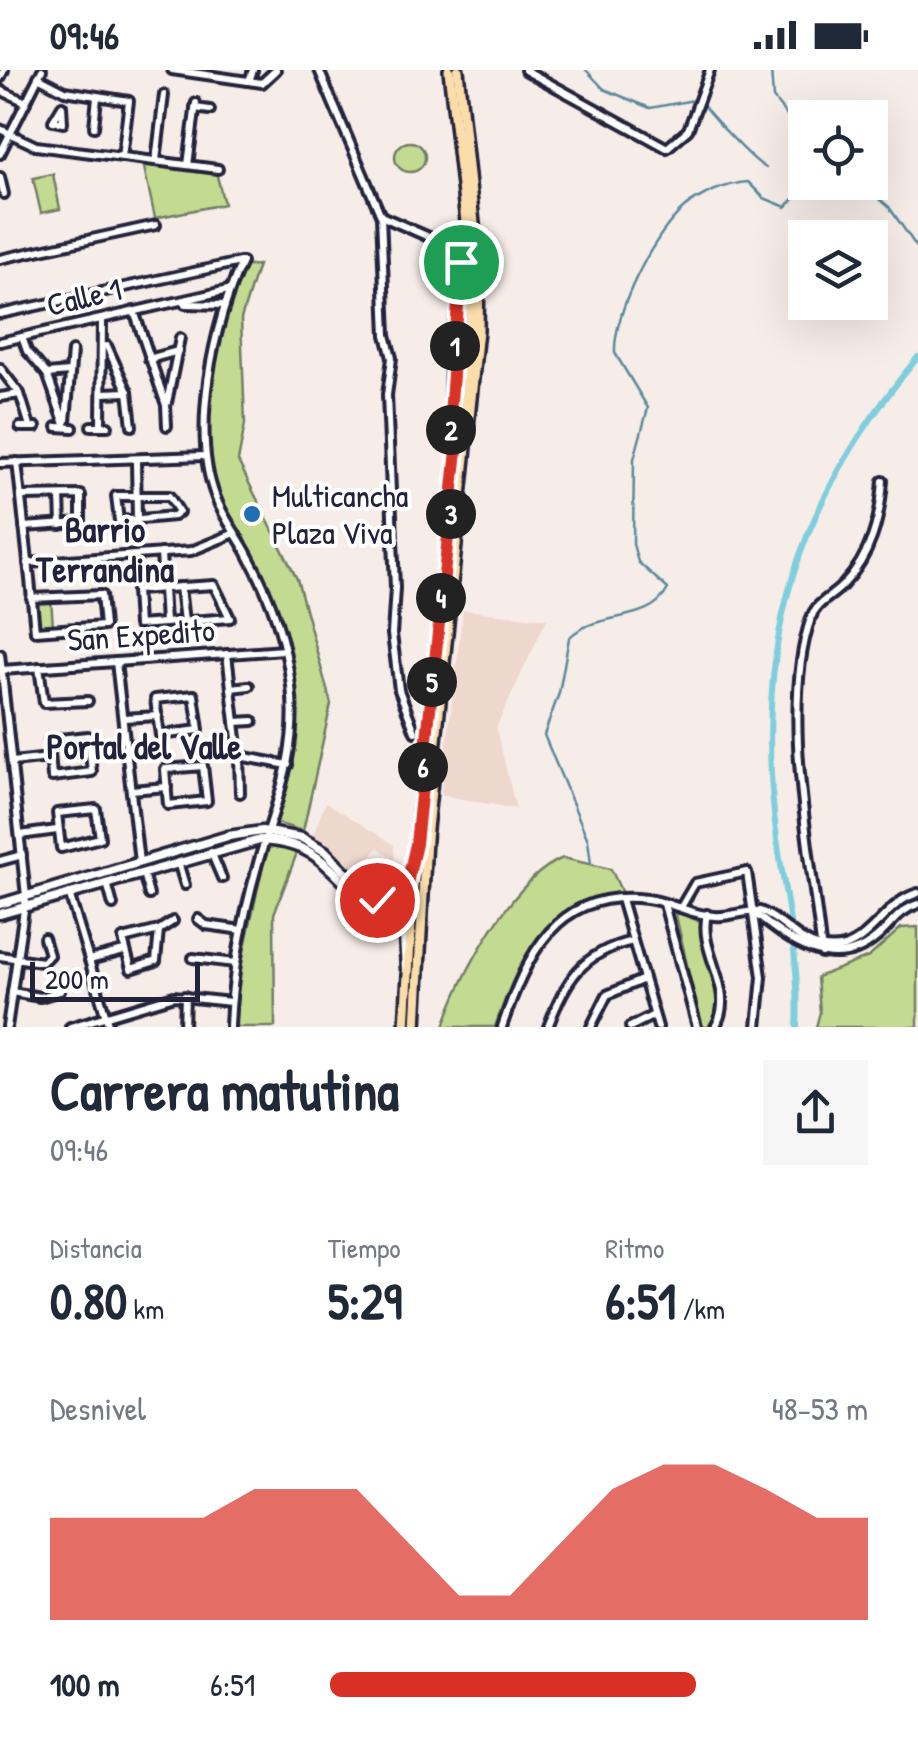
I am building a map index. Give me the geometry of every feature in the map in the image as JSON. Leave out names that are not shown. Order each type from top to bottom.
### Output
[{"type":"main road","points":[[404,1027],[404,910],[416,844],[470,336],[470,258],[449,70]]},
{"type":"main road","points":[[416,1027],[422,906],[478,330],[479,270],[458,70]]},
{"type":"main road","points":[[0,914],[107,882],[228,836],[267,836],[310,852],[375,902],[404,910],[422,906]]},
{"type":"main road","points":[[0,904],[267,836]]},
{"type":"main road","points":[[404,910],[414,922],[412,958],[418,990]]},
{"type":"street","points":[[0,78],[4,70]]},
{"type":"street","points":[[172,70],[262,84],[276,70]]},
{"type":"street","points":[[250,81],[253,70]]},
{"type":"street","points":[[319,70],[381,216],[386,335],[392,358],[387,395],[395,588],[392,634],[398,690],[415,732]]},
{"type":"street","points":[[525,70],[668,148],[682,139],[691,125],[710,70]]},
{"type":"street","points":[[0,154],[40,74],[65,92],[129,101],[122,157]]},
{"type":"street","points":[[0,90],[26,102]]},
{"type":"street","points":[[62,106],[65,92]]},
{"type":"street","points":[[156,161],[164,96]]},
{"type":"street","points":[[94,126],[98,97]]},
{"type":"street","points":[[188,165],[195,105],[210,110]]},
{"type":"street","points":[[0,129],[36,146],[218,169]]},
{"type":"street","points":[[192,137],[202,138]]},
{"type":"street","points":[[0,177],[4,194]]},
{"type":"street","points":[[381,216],[459,253],[450,416],[457,450]]},
{"type":"street","points":[[0,258],[156,225]]},
{"type":"street","points":[[459,294],[470,258]]},
{"type":"street","points":[[0,314],[242,262],[225,305],[206,406],[205,456],[216,500],[260,581],[284,650],[292,700],[289,765],[242,930],[230,1027]]},
{"type":"street","name":"Calle 1","points":[[0,342],[229,290]]},
{"type":"street","name":"Calle 1","points":[[179,303],[225,305]]},
{"type":"street","points":[[134,312],[166,405]]},
{"type":"street","points":[[90,426],[104,426],[102,319]]},
{"type":"street","points":[[22,337],[28,352],[47,374],[70,428]]},
{"type":"street","points":[[167,426],[166,405],[180,338]]},
{"type":"street","points":[[105,340],[128,392],[133,426]]},
{"type":"street","points":[[70,428],[72,351]]},
{"type":"street","points":[[149,359],[178,351]]},
{"type":"street","points":[[0,368],[20,394],[33,426],[20,427]]},
{"type":"street","points":[[47,374],[69,372]]},
{"type":"street","points":[[103,393],[128,392]]},
{"type":"street","points":[[0,397],[20,394]]},
{"type":"street","points":[[56,426],[70,428]]},
{"type":"street","points":[[0,462],[205,456]]},
{"type":"street","points":[[136,461],[138,520]]},
{"type":"street","points":[[17,462],[35,631],[104,626],[101,595],[32,598]]},
{"type":"street","points":[[822,951],[800,754],[804,645],[812,614],[848,580],[878,527],[884,480]]},
{"type":"street","points":[[20,496],[80,495],[81,524],[24,527]]},
{"type":"street","points":[[136,495],[169,496],[179,512],[174,516],[120,521],[116,496],[136,495]]},
{"type":"street","points":[[60,496],[61,525]]},
{"type":"street","points":[[28,563],[207,548],[236,533]]},
{"type":"street","points":[[161,553],[165,623]]},
{"type":"street","points":[[214,586],[230,618],[138,625],[136,590],[180,587],[214,586]]},
{"type":"street","points":[[180,587],[184,622]]},
{"type":"street","name":"San Expedito","points":[[2,670],[284,650]]},
{"type":"street","points":[[0,654],[26,896],[7,1027]]},
{"type":"street","points":[[227,654],[240,756],[240,793]]},
{"type":"street","points":[[116,662],[140,867],[149,895]]},
{"type":"street","points":[[39,667],[44,702],[88,701]]},
{"type":"street","points":[[231,688],[249,686]]},
{"type":"street","points":[[194,694],[198,730],[160,735],[158,716],[156,699],[194,694]]},
{"type":"street","points":[[122,718],[158,716]]},
{"type":"street","points":[[234,722],[253,721]]},
{"type":"street","points":[[88,736],[92,772],[54,778],[50,758],[50,740],[88,736]]},
{"type":"street","points":[[0,752],[11,751]]},
{"type":"street","points":[[240,756],[289,765]]},
{"type":"street","points":[[12,762],[50,758]]},
{"type":"street","points":[[204,766],[207,801],[168,805],[167,787],[165,769],[204,766]]},
{"type":"street","points":[[130,790],[167,787]]},
{"type":"street","points":[[97,811],[98,840],[61,848],[57,830],[57,812],[97,811]]},
{"type":"street","points":[[20,835],[57,830]]},
{"type":"street","points":[[211,851],[222,878]]},
{"type":"street","points":[[0,862],[22,855]]},
{"type":"street","points":[[177,861],[185,885]]},
{"type":"street","points":[[681,907],[695,883],[746,872],[762,977],[758,1027]]},
{"type":"street","points":[[107,882],[113,906]]},
{"type":"street","points":[[69,893],[109,1027]]},
{"type":"street","points":[[502,1027],[522,968],[542,938],[582,908],[621,900],[664,902],[707,914],[752,911],[768,914],[822,951],[856,942],[892,905],[918,893]]},
{"type":"street","points":[[621,900],[658,1027]]},
{"type":"street","points":[[664,902],[697,1027]]},
{"type":"street","points":[[752,911],[807,951],[822,951],[863,947],[902,911],[918,904]]},
{"type":"street","points":[[707,914],[705,937],[723,1000],[715,1027]]},
{"type":"street","points":[[198,919],[206,925],[242,930]]},
{"type":"street","points":[[159,930],[156,961],[131,970],[124,952],[125,937],[159,930],[173,921]]},
{"type":"street","points":[[755,928],[762,922],[772,925]]},
{"type":"street","points":[[0,956],[46,959],[44,938]]},
{"type":"street","points":[[548,1027],[562,990],[579,966],[602,950],[633,941]]},
{"type":"street","points":[[88,960],[124,952]]},
{"type":"street","points":[[193,958],[236,964]]},
{"type":"street","points":[[591,1027],[607,996],[644,979]]},
{"type":"street","points":[[12,992],[40,997],[60,991]]},
{"type":"street","points":[[70,1027],[185,996],[231,1002]]},
{"type":"street","points":[[184,1027],[185,996]]},
{"type":"street","points":[[0,1004],[10,1006]]},
{"type":"street","points":[[630,1027],[654,1015]]},
{"type":"shaded area","points":[[463,610],[547,619],[496,728],[516,809],[441,795]]},
{"type":"shaded area","points":[[326,802],[394,845],[394,859],[378,848],[355,874],[312,837]]},
{"type":"green space","points":[[410,142],[424,151],[425,157],[416,171],[410,172],[396,163],[395,157],[404,143]]},
{"type":"green space","points":[[143,163],[216,172],[224,204],[155,218]]},
{"type":"green space","points":[[53,174],[60,209],[41,213],[33,178]]},
{"type":"green space","points":[[258,265],[241,319],[245,424],[238,461],[297,579],[331,704],[303,831],[276,823],[294,758],[297,725],[291,661],[272,597],[220,495],[208,448],[215,367],[227,312],[242,267]]},
{"type":"green space","points":[[51,599],[53,626],[38,627],[36,600]]},
{"type":"green space","points":[[268,842],[298,850],[274,914],[275,1027],[234,1027],[240,970]]},
{"type":"green space","points":[[563,858],[611,869],[623,895],[596,899],[554,922],[525,958],[495,1027],[444,1027],[462,982],[491,931],[526,885]]},
{"type":"green space","points":[[675,911],[701,922],[719,997],[712,1027],[701,1027]]},
{"type":"green space","points":[[918,927],[918,1027],[816,1027],[820,1012],[817,977],[869,957],[901,928]]},
{"type":"waterway","points":[[586,70],[604,89],[650,108],[694,100]]},
{"type":"waterway","points":[[771,70],[773,98],[788,117]]},
{"type":"waterway","points":[[703,105],[766,168]]},
{"type":"waterway","points":[[591,864],[588,840],[544,735],[559,693],[569,638],[593,624],[648,608],[668,589],[638,562],[633,544],[634,459],[648,408],[615,353],[621,317],[648,254],[672,220],[691,203],[714,190],[748,182],[764,198],[786,207],[793,200]]},
{"type":"waterway","points":[[881,200],[918,249]]},
{"type":"waterway","points":[[797,1027],[794,950],[775,823],[770,755],[779,631],[814,518],[842,464],[918,357]]},
{"type":"place","name":"Multicancha Plaza Viva","points":[[252,514]]},
{"type":"district","name":"Barrio Terrandina","points":[[105,550]]},
{"type":"district","name":"Portal del Valle","points":[[144,747]]},
{"type":"route","points":[[377,900],[378,897],[402,905],[406,873],[416,844],[457,450],[450,416],[461,262]]}]
